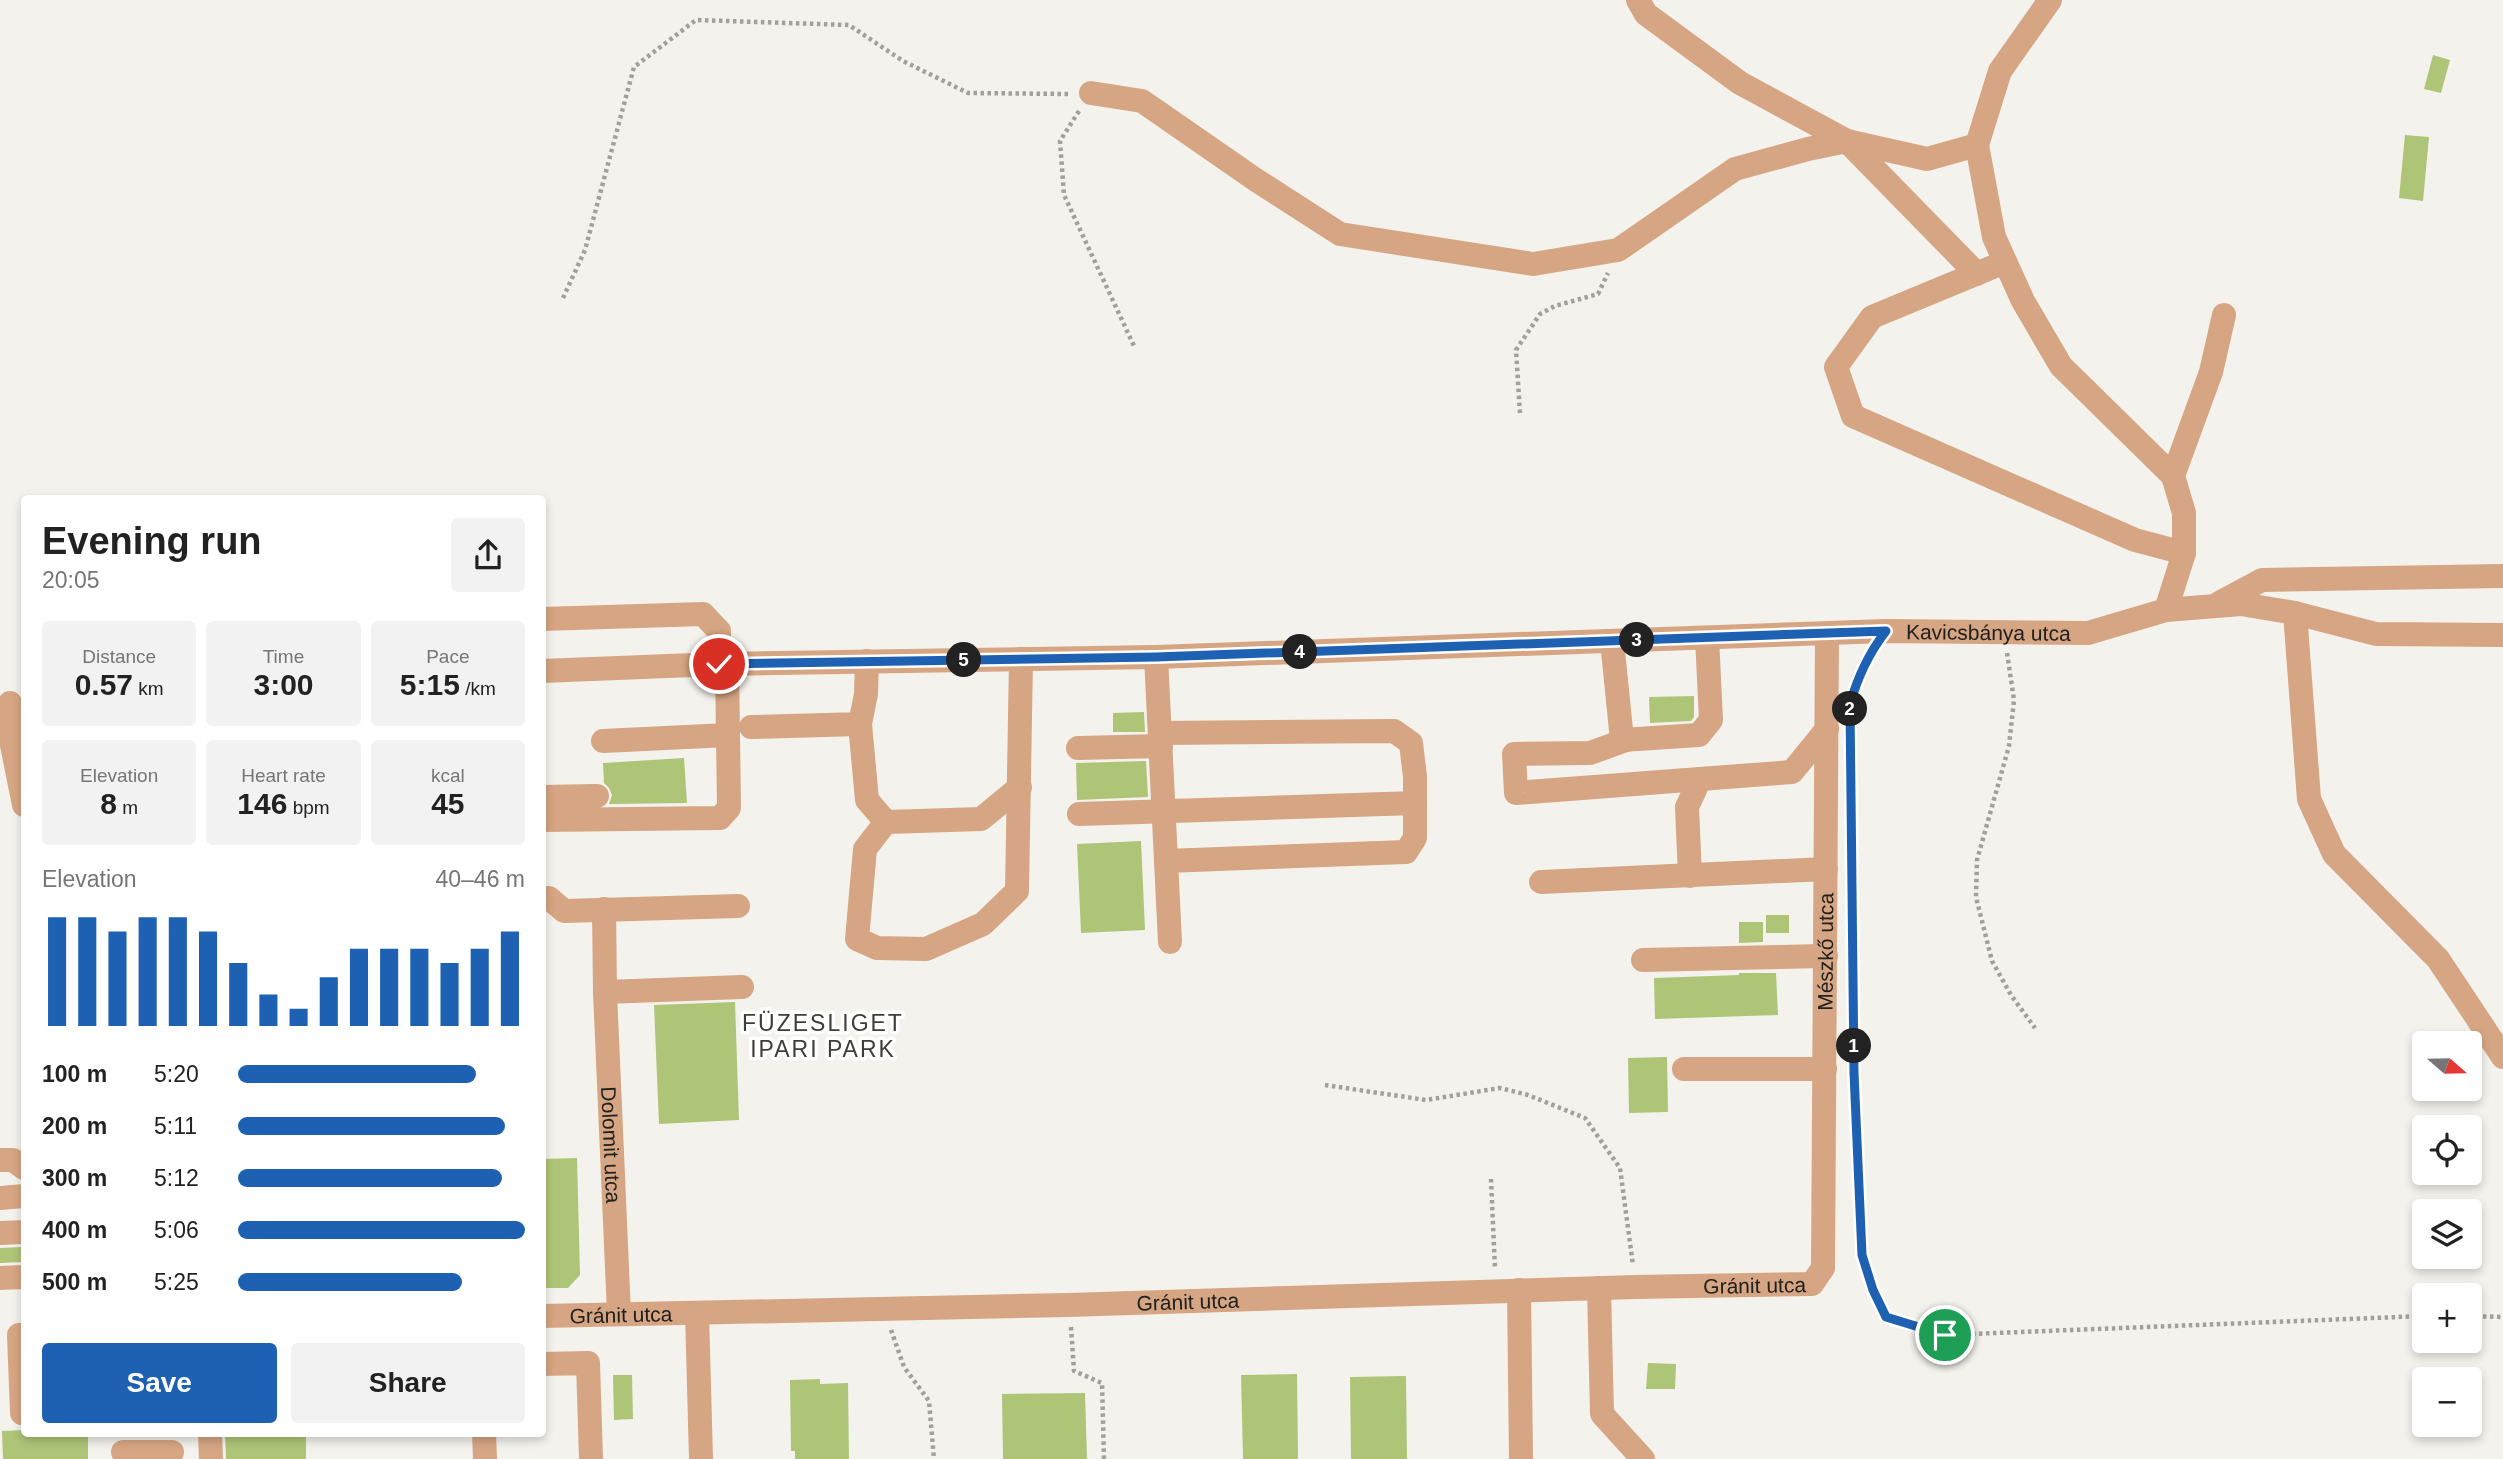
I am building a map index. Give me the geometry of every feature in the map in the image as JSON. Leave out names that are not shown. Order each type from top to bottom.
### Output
[{"type":"street","points":[[1638,0],[1646,13],[1740,83],[1847,141],[1927,159],[1977,145]]},
{"type":"street","points":[[2050,0],[2000,71],[1977,145],[1994,237],[2023,301],[2061,366],[2174,477],[2184,513],[2184,552],[2166,610]]},
{"type":"street","points":[[1091,93],[1142,100],[1256,180],[1340,233],[1533,264],[1618,250],[1735,169],[1847,141]]},
{"type":"street","points":[[1847,141],[1977,274]]},
{"type":"street","points":[[2006,262],[1872,317],[1836,367],[1853,416],[2135,540],[2184,552]]},
{"type":"street","points":[[2174,477],[2211,372],[2224,315]]},
{"type":"street","points":[[2212,606],[2262,580],[2503,576]]},
{"type":"street","name":"Kavicsbánya utca","points":[[546,671],[723,664],[1156,657],[1886,631],[2088,633],[2166,610],[2241,604],[2295,613],[2376,634],[2503,635]]},
{"type":"street","points":[[2295,613],[2309,799],[2334,853],[2438,959],[2503,1056]]},
{"type":"street","points":[[546,619],[703,614],[719,631],[723,664],[739,731],[729,808],[720,818],[546,820]]},
{"type":"street","name":"Mészkő utca","points":[[1823,1268],[1827,634]]},
{"type":"street","points":[[1707,638],[1711,720],[1699,735],[1626,740],[1590,753],[1514,754],[1516,793],[1792,772],[1827,729]]},
{"type":"street","points":[[1612,641],[1622,740],[1626,740]]},
{"type":"street","points":[[1156,657],[1171,942]]},
{"type":"street","points":[[886,822],[865,849],[857,939],[877,948],[926,949],[983,925],[1017,891],[1021,659]]},
{"type":"street","points":[[867,661],[866,694],[860,724],[867,800],[886,822]]},
{"type":"street","points":[[9,703],[18,740],[21,771]]},
{"type":"street","points":[[603,741],[860,724]]},
{"type":"street","points":[[1077,748],[1160,740],[1394,731],[1411,743],[1415,838],[1406,852],[1166,861]]},
{"type":"street","points":[[1690,876],[1686,807],[1700,779]]},
{"type":"street","points":[[886,822],[981,819],[1020,787]]},
{"type":"street","points":[[546,797],[597,796]]},
{"type":"street","points":[[1079,814],[1415,803]]},
{"type":"street","points":[[1541,882],[1826,869]]},
{"type":"street","points":[[546,898],[564,911],[738,906]]},
{"type":"street","name":"Dolomit utca","points":[[604,909],[604,984],[619,1314]]},
{"type":"street","points":[[1643,960],[1826,956]]},
{"type":"street","points":[[604,984],[742,987]]},
{"type":"street","points":[[1684,1069],[1825,1069]]},
{"type":"street","points":[[0,1160],[13,1160],[21,1166]]},
{"type":"street","points":[[0,1198],[21,1196]]},
{"type":"street","points":[[0,1233],[21,1232]]},
{"type":"street","points":[[0,1249],[21,1248]]},
{"type":"street","points":[[0,1263],[21,1262]]},
{"type":"street","name":"Gránit utca","points":[[546,1317],[1812,1284],[1823,1268]]},
{"type":"street","points":[[0,1278],[21,1277]]},
{"type":"street","points":[[1600,1288],[1602,1414],[1643,1459]]},
{"type":"street","points":[[1508,1290],[1521,1459]]},
{"type":"street","points":[[697,1312],[701,1459]]},
{"type":"street","points":[[15,1335],[21,1402]]},
{"type":"street","points":[[546,1364],[588,1363],[591,1459]]},
{"type":"street","points":[[210,1437],[211,1459]]},
{"type":"street","points":[[484,1437],[485,1459]]},
{"type":"street","points":[[123,1448],[172,1452]]},
{"type":"path","points":[[563,298],[585,250],[634,67],[696,20],[849,25],[903,61],[968,93],[1091,93]]},
{"type":"path","points":[[1091,93],[1060,141],[1064,195],[1134,346]]},
{"type":"path","points":[[1520,413],[1516,350],[1540,314],[1555,306],[1598,295],[1618,250]]},
{"type":"path","points":[[1850,704],[1858,675],[1872,648],[1886,631]]},
{"type":"path","points":[[1987,632],[2008,654],[2014,700],[2010,746],[1977,860],[1976,897],[1992,961],[2011,995],[2035,1028]]},
{"type":"path","points":[[1851,827],[1854,1073],[1862,1255],[1873,1290],[1886,1317],[1945,1335],[2412,1317]]},
{"type":"path","points":[[1325,1085],[1426,1100],[1500,1088],[1528,1095],[1585,1118],[1620,1168],[1635,1287]]},
{"type":"path","points":[[1491,1179],[1508,1290]]},
{"type":"path","points":[[1069,1305],[1074,1371],[1102,1383],[1104,1459]]},
{"type":"path","points":[[883,1310],[904,1367],[929,1401],[934,1459]]},
{"type":"path","points":[[2482,1316],[2503,1317]]},
{"type":"building","points":[[2433,55],[2450,60],[2441,93],[2424,89]]},
{"type":"building","points":[[2405,135],[2429,137],[2423,201],[2399,198]]},
{"type":"building","points":[[1694,696],[1694,717],[1691,721],[1650,723],[1649,697]]},
{"type":"building","points":[[1144,712],[1145,732],[1113,732],[1113,713]]},
{"type":"building","points":[[684,758],[687,803],[609,804],[612,795],[604,783],[603,763]]},
{"type":"building","points":[[1146,761],[1148,797],[1077,800],[1076,763]]},
{"type":"building","points":[[1141,841],[1145,930],[1081,933],[1077,844]]},
{"type":"building","points":[[1766,915],[1789,915],[1789,933],[1766,933]]},
{"type":"building","points":[[1739,922],[1763,922],[1763,942],[1739,943]]},
{"type":"building","points":[[1776,973],[1778,1015],[1655,1019],[1654,978]]},
{"type":"building","points":[[735,1002],[739,1120],[659,1124],[654,1005]]},
{"type":"building","points":[[1667,1057],[1668,1112],[1629,1113],[1628,1058]]},
{"type":"building","points":[[577,1158],[580,1275],[568,1288],[546,1288],[546,1159]]},
{"type":"building","points":[[21,1247],[21,1262],[0,1263],[0,1248]]},
{"type":"building","points":[[1648,1363],[1676,1364],[1675,1389],[1646,1389]]},
{"type":"building","points":[[1297,1374],[1298,1459],[1243,1459],[1241,1375]]},
{"type":"building","points":[[613,1375],[632,1375],[633,1419],[614,1420]]},
{"type":"building","points":[[1406,1376],[1407,1459],[1351,1459],[1350,1377]]},
{"type":"building","points":[[820,1379],[820,1384],[848,1383],[849,1459],[795,1459],[795,1451],[791,1451],[790,1380]]},
{"type":"building","points":[[1085,1393],[1087,1459],[1003,1459],[1002,1394]]},
{"type":"building","points":[[21,1430],[21,1437],[88,1437],[88,1459],[3,1459],[2,1431]]},
{"type":"building","points":[[225,1437],[306,1437],[306,1459],[226,1459]]},
{"type":"district","name":"FÜZESLIGET IPARI PARK","points":[[823,1036]]},
{"type":"route","points":[[719,664],[1156,657],[1886,631],[1872,648],[1858,675],[1850,704],[1854,1073],[1862,1255],[1873,1290],[1886,1317],[1945,1335]]}]
